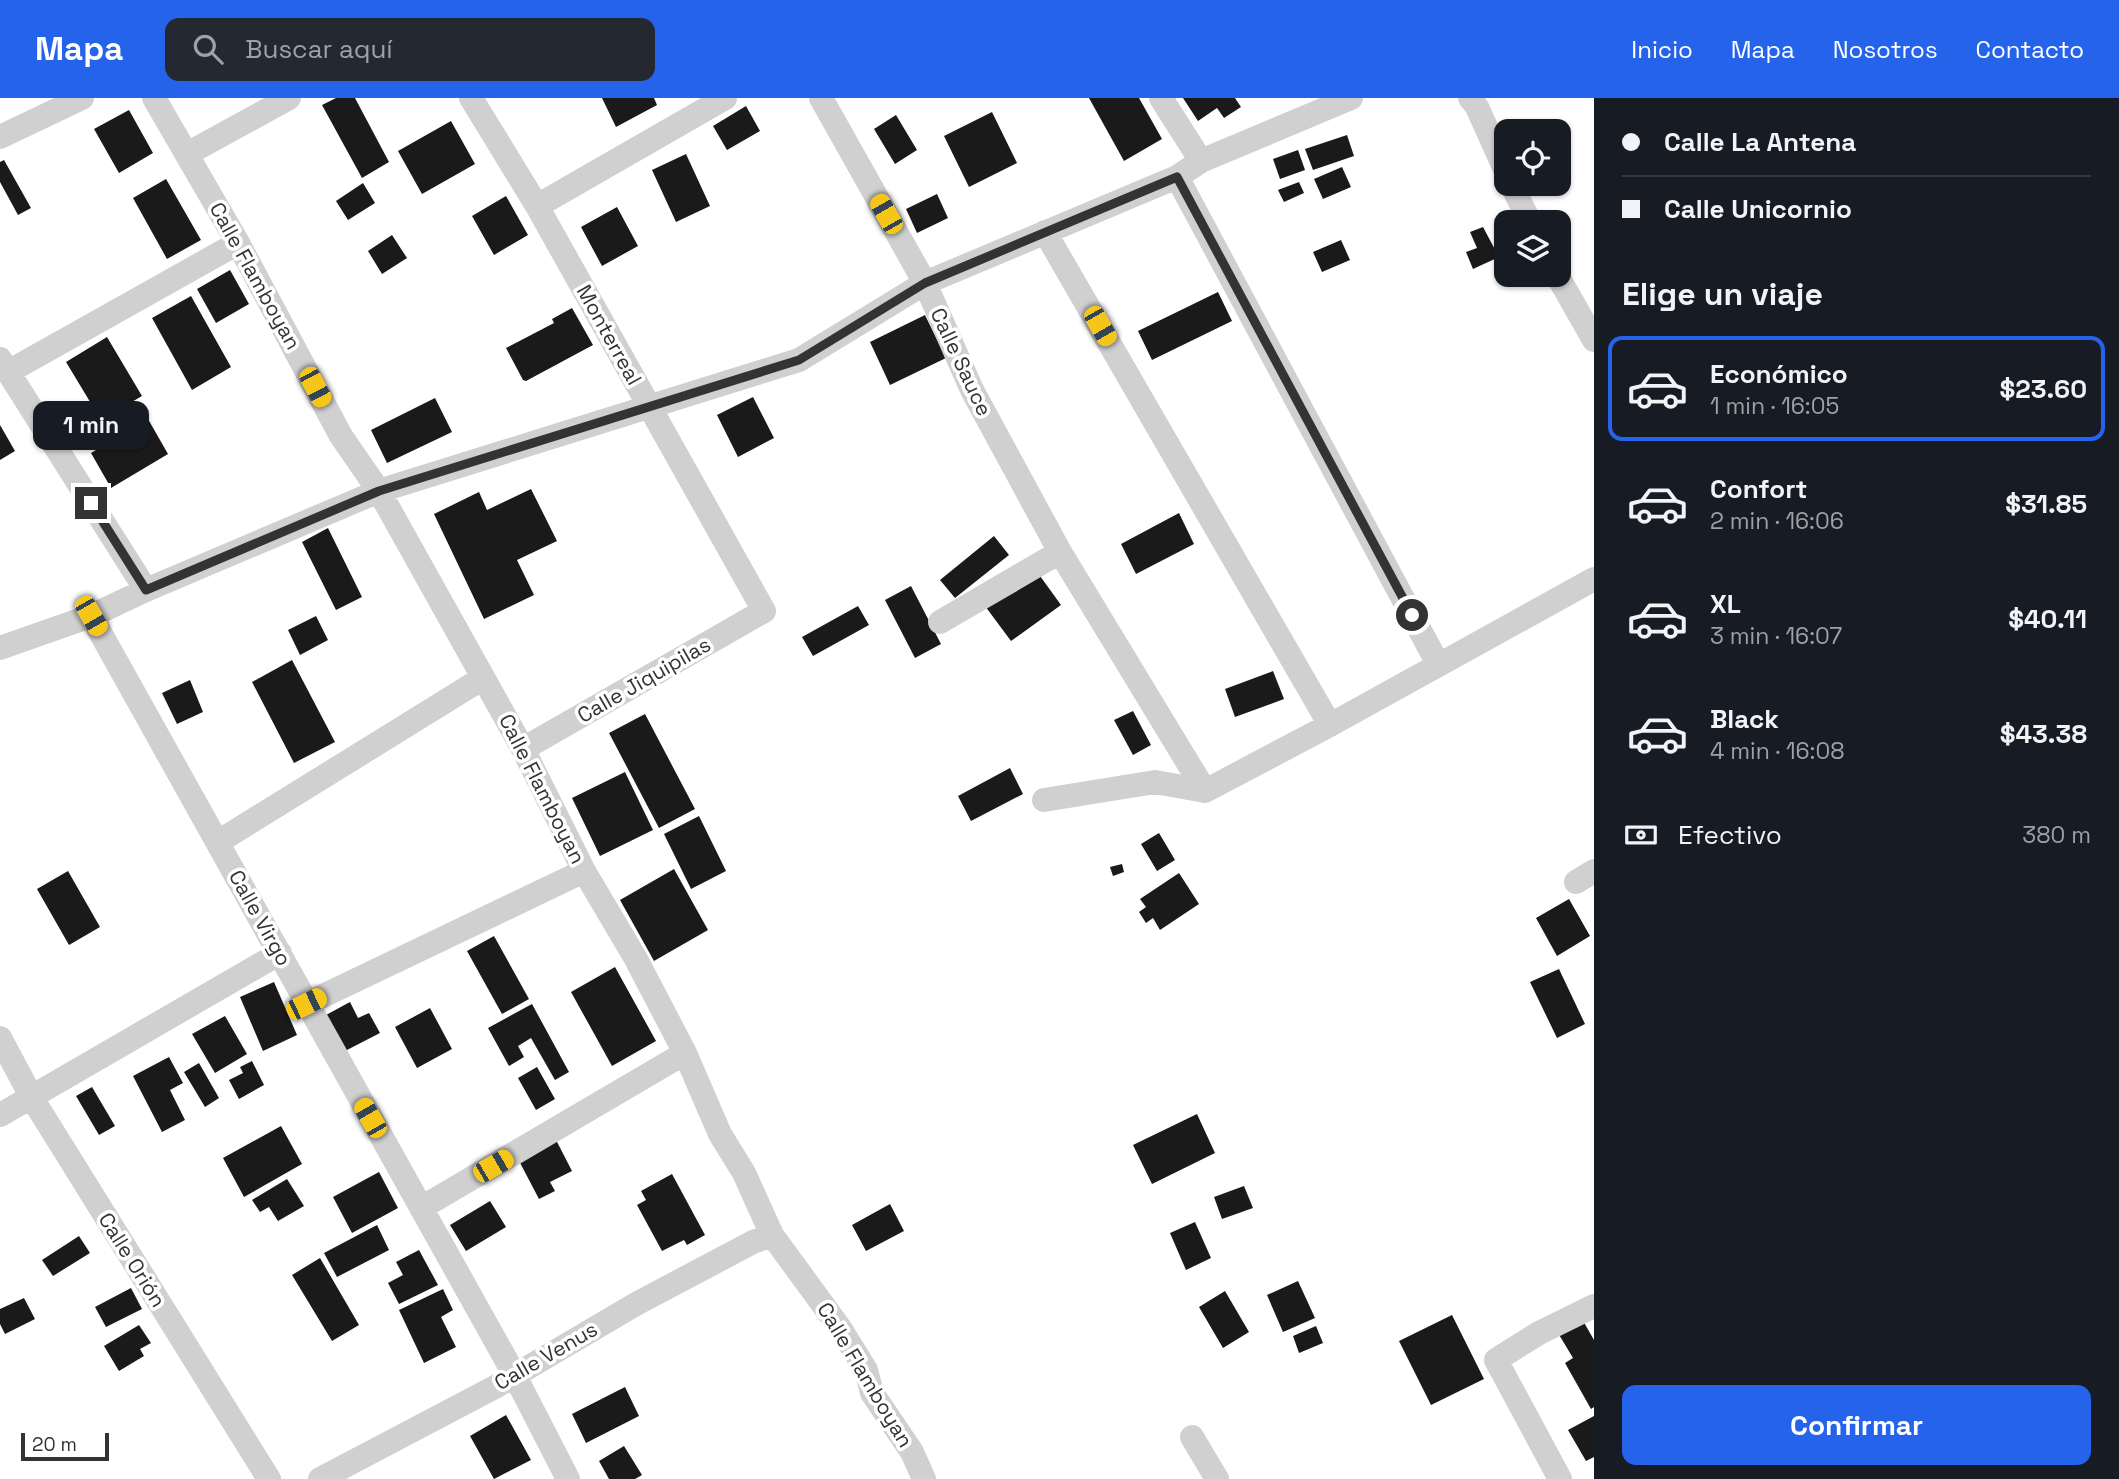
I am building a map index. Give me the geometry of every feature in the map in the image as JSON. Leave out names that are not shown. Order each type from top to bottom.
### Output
[{"type":"street","points":[[0,137],[82,98]]},
{"type":"street","name":"Calle Flamboyan","points":[[154,98],[238,243],[341,436],[379,491],[523,749],[584,871],[636,959],[685,1053],[720,1134],[744,1173],[772,1235],[840,1328],[866,1370],[872,1393],[912,1452],[924,1479]]},
{"type":"street","points":[[187,154],[289,98]]},
{"type":"street","name":"Monterreal","points":[[471,98],[537,206],[764,611]]},
{"type":"street","points":[[537,206],[725,98]]},
{"type":"street","name":"Calle Sauce","points":[[821,98],[925,283],[972,390],[1060,552],[1205,791]]},
{"type":"street","points":[[1161,98],[1200,162]]},
{"type":"street","points":[[0,648],[91,616],[379,491],[799,360],[925,283],[1177,177],[1200,162],[1350,98]]},
{"type":"street","points":[[1470,98],[1477,107],[1494,145]]},
{"type":"street","points":[[1177,177],[1438,664]]},
{"type":"street","points":[[1045,232],[1330,725]]},
{"type":"street","points":[[146,590],[4,365],[238,243]]},
{"type":"street","points":[[1564,287],[1594,340]]},
{"type":"street","points":[[940,622],[1060,552]]},
{"type":"street","points":[[1044,800],[1155,782],[1205,791],[1594,579]]},
{"type":"street","name":"Calle Jiquipilas","points":[[523,749],[764,611]]},
{"type":"street","name":"Calle Virgo","points":[[91,616],[514,1374],[568,1479]]},
{"type":"street","points":[[218,842],[483,678]]},
{"type":"street","points":[[306,1004],[584,871]]},
{"type":"street","points":[[0,1115],[280,953]]},
{"type":"street","name":"Calle Orión","points":[[0,1038],[32,1098],[269,1479]]},
{"type":"street","points":[[421,1208],[685,1053]]},
{"type":"street","name":"Calle Venus","points":[[320,1479],[484,1393],[636,1304],[772,1235]]},
{"type":"street","points":[[1560,1479],[1496,1360],[1539,1333],[1594,1306]]},
{"type":"street","points":[[1192,1437],[1217,1479]]},
{"type":"building","points":[[336,98],[355,98],[389,162],[362,178],[322,105]]},
{"type":"building","points":[[602,98],[654,98],[657,105],[616,127]]},
{"type":"building","points":[[1089,98],[1139,98],[1162,139],[1124,161]]},
{"type":"building","points":[[1183,98],[1235,98],[1241,107],[1224,118],[1217,108],[1198,121]]},
{"type":"building","points":[[746,106],[760,131],[727,150],[713,126]]},
{"type":"building","points":[[129,110],[153,153],[119,173],[94,129]]},
{"type":"building","points":[[992,112],[1017,163],[969,187],[944,136]]},
{"type":"building","points":[[896,115],[917,150],[895,164],[874,129]]},
{"type":"building","points":[[451,121],[475,164],[422,194],[398,151]]},
{"type":"building","points":[[1347,135],[1354,156],[1313,170],[1305,149]]},
{"type":"building","points":[[1298,150],[1305,170],[1280,179],[1273,159]]},
{"type":"building","points":[[686,154],[710,206],[676,222],[652,170]]},
{"type":"building","points":[[4,160],[31,208],[18,215],[0,182],[0,162]]},
{"type":"building","points":[[1342,167],[1351,187],[1323,199],[1314,179]]},
{"type":"building","points":[[166,179],[201,240],[167,259],[133,198]]},
{"type":"building","points":[[1299,182],[1304,193],[1284,202],[1278,190]]},
{"type":"building","points":[[363,183],[375,203],[348,220],[336,201]]},
{"type":"building","points":[[937,194],[948,218],[917,233],[906,209]]},
{"type":"building","points":[[506,196],[528,235],[494,255],[472,216]]},
{"type":"building","points":[[617,207],[638,246],[602,266],[581,227]]},
{"type":"building","points":[[1483,227],[1494,248],[1494,259],[1473,269],[1466,252],[1477,248],[1470,232]]},
{"type":"building","points":[[392,235],[407,258],[382,274],[368,251]]},
{"type":"building","points":[[1341,240],[1350,260],[1322,272],[1313,252]]},
{"type":"building","points":[[230,270],[249,304],[216,323],[197,289]]},
{"type":"building","points":[[1218,292],[1232,321],[1152,360],[1138,331]]},
{"type":"building","points":[[191,296],[231,367],[192,390],[152,318]]},
{"type":"building","points":[[572,308],[593,345],[526,381],[523,380],[506,348],[554,323],[552,319]]},
{"type":"building","points":[[925,315],[946,358],[890,385],[870,342]]},
{"type":"building","points":[[107,337],[142,396],[101,420],[66,362]]},
{"type":"building","points":[[753,397],[774,438],[738,457],[717,415]]},
{"type":"building","points":[[435,398],[452,432],[387,463],[371,430]]},
{"type":"building","points":[[148,419],[168,454],[111,488],[91,453]]},
{"type":"building","points":[[0,425],[15,451],[0,460]]},
{"type":"building","points":[[531,489],[557,541],[517,560],[534,595],[484,619],[434,514],[479,492],[487,510]]},
{"type":"building","points":[[1179,513],[1194,544],[1136,574],[1121,544]]},
{"type":"building","points":[[328,528],[362,597],[336,610],[302,542]]},
{"type":"building","points":[[994,536],[1009,555],[955,598],[940,580]]},
{"type":"building","points":[[1035,569],[1061,605],[1011,641],[985,606]]},
{"type":"building","points":[[911,586],[941,644],[915,658],[885,600]]},
{"type":"building","points":[[858,606],[869,625],[813,656],[802,637]]},
{"type":"building","points":[[316,616],[328,640],[300,655],[288,630]]},
{"type":"building","points":[[292,660],[335,742],[294,763],[252,682]]},
{"type":"building","points":[[1273,671],[1284,699],[1235,717],[1225,689]]},
{"type":"building","points":[[190,680],[203,712],[177,724],[162,693]]},
{"type":"building","points":[[1133,711],[1151,745],[1133,755],[1114,720]]},
{"type":"building","points":[[645,714],[695,809],[659,828],[609,733]]},
{"type":"building","points":[[1010,768],[1023,794],[971,821],[958,796]]},
{"type":"building","points":[[625,772],[653,830],[600,856],[572,798]]},
{"type":"building","points":[[699,816],[726,871],[691,889],[664,834]]},
{"type":"building","points":[[1159,833],[1175,860],[1157,871],[1141,844]]},
{"type":"building","points":[[1122,864],[1124,872],[1113,876],[1110,867]]},
{"type":"building","points":[[674,869],[708,930],[654,961],[620,900]]},
{"type":"building","points":[[68,871],[100,927],[69,945],[37,889]]},
{"type":"building","points":[[1179,873],[1199,904],[1160,930],[1153,918],[1146,923],[1139,912],[1146,907],[1140,899]]},
{"type":"building","points":[[1569,899],[1590,936],[1557,956],[1536,918]]},
{"type":"building","points":[[494,936],[529,999],[502,1014],[467,951]]},
{"type":"building","points":[[615,967],[656,1041],[612,1066],[571,992]]},
{"type":"building","points":[[1559,969],[1585,1024],[1557,1038],[1530,982]]},
{"type":"building","points":[[274,982],[297,1035],[263,1051],[240,997]]},
{"type":"building","points":[[350,1002],[358,1018],[369,1013],[380,1033],[345,1051],[326,1015]]},
{"type":"building","points":[[532,1004],[569,1072],[555,1080],[531,1038],[518,1046],[524,1057],[509,1066],[488,1028]]},
{"type":"building","points":[[430,1008],[452,1049],[417,1068],[395,1027]]},
{"type":"building","points":[[225,1016],[247,1054],[215,1073],[192,1034]]},
{"type":"building","points":[[169,1057],[183,1083],[170,1090],[185,1120],[162,1132],[133,1076]]},
{"type":"building","points":[[252,1061],[264,1085],[239,1099],[229,1080],[243,1073],[240,1067]]},
{"type":"building","points":[[199,1063],[219,1098],[205,1107],[184,1072]]},
{"type":"building","points":[[537,1067],[555,1099],[536,1110],[518,1078]]},
{"type":"building","points":[[92,1087],[115,1126],[99,1135],[76,1096]]},
{"type":"building","points":[[1197,1114],[1215,1153],[1152,1184],[1133,1145]]},
{"type":"building","points":[[281,1126],[302,1164],[244,1197],[223,1158]]},
{"type":"building","points":[[555,1138],[572,1171],[550,1182],[555,1191],[539,1199],[517,1157]]},
{"type":"building","points":[[379,1172],[398,1208],[352,1233],[333,1197]]},
{"type":"building","points":[[672,1174],[705,1235],[687,1245],[684,1240],[662,1251],[637,1205],[646,1200],[641,1191]]},
{"type":"building","points":[[287,1179],[304,1206],[278,1221],[269,1207],[260,1212],[252,1200]]},
{"type":"building","points":[[1244,1186],[1253,1208],[1222,1219],[1214,1197]]},
{"type":"building","points":[[490,1201],[506,1227],[466,1251],[450,1225]]},
{"type":"building","points":[[890,1204],[904,1231],[866,1251],[852,1225]]},
{"type":"building","points":[[1195,1222],[1211,1258],[1186,1270],[1170,1233]]},
{"type":"building","points":[[377,1225],[389,1250],[337,1277],[324,1253]]},
{"type":"building","points":[[79,1236],[90,1253],[53,1276],[42,1260]]},
{"type":"building","points":[[419,1250],[438,1285],[399,1304],[388,1283],[403,1275],[396,1262]]},
{"type":"building","points":[[320,1258],[359,1325],[332,1341],[292,1275]]},
{"type":"building","points":[[1298,1281],[1315,1318],[1283,1332],[1267,1295]]},
{"type":"building","points":[[131,1288],[142,1309],[106,1327],[95,1307]]},
{"type":"building","points":[[443,1289],[453,1310],[441,1317],[456,1347],[424,1363],[399,1310]]},
{"type":"building","points":[[1225,1291],[1249,1332],[1223,1348],[1199,1307]]},
{"type":"building","points":[[24,1298],[35,1319],[5,1334],[0,1324],[0,1309]]},
{"type":"building","points":[[1452,1315],[1484,1379],[1431,1405],[1399,1341]]},
{"type":"building","points":[[1582,1319],[1594,1340],[1594,1407],[1591,1409],[1565,1363],[1573,1358],[1558,1333]]},
{"type":"building","points":[[139,1325],[151,1343],[140,1349],[144,1356],[119,1371],[104,1346]]},
{"type":"building","points":[[1316,1326],[1323,1343],[1299,1353],[1293,1336]]},
{"type":"building","points":[[625,1387],[639,1416],[586,1443],[572,1414]]},
{"type":"building","points":[[506,1415],[531,1460],[494,1479],[470,1436]]},
{"type":"building","points":[[1594,1416],[1594,1457],[1586,1461],[1568,1430]]},
{"type":"building","points":[[624,1446],[642,1475],[635,1479],[609,1479],[599,1461]]},
{"type":"route","points":[[91,503],[146,590],[379,491],[799,360],[925,283],[1177,177],[1412,615]]}]
